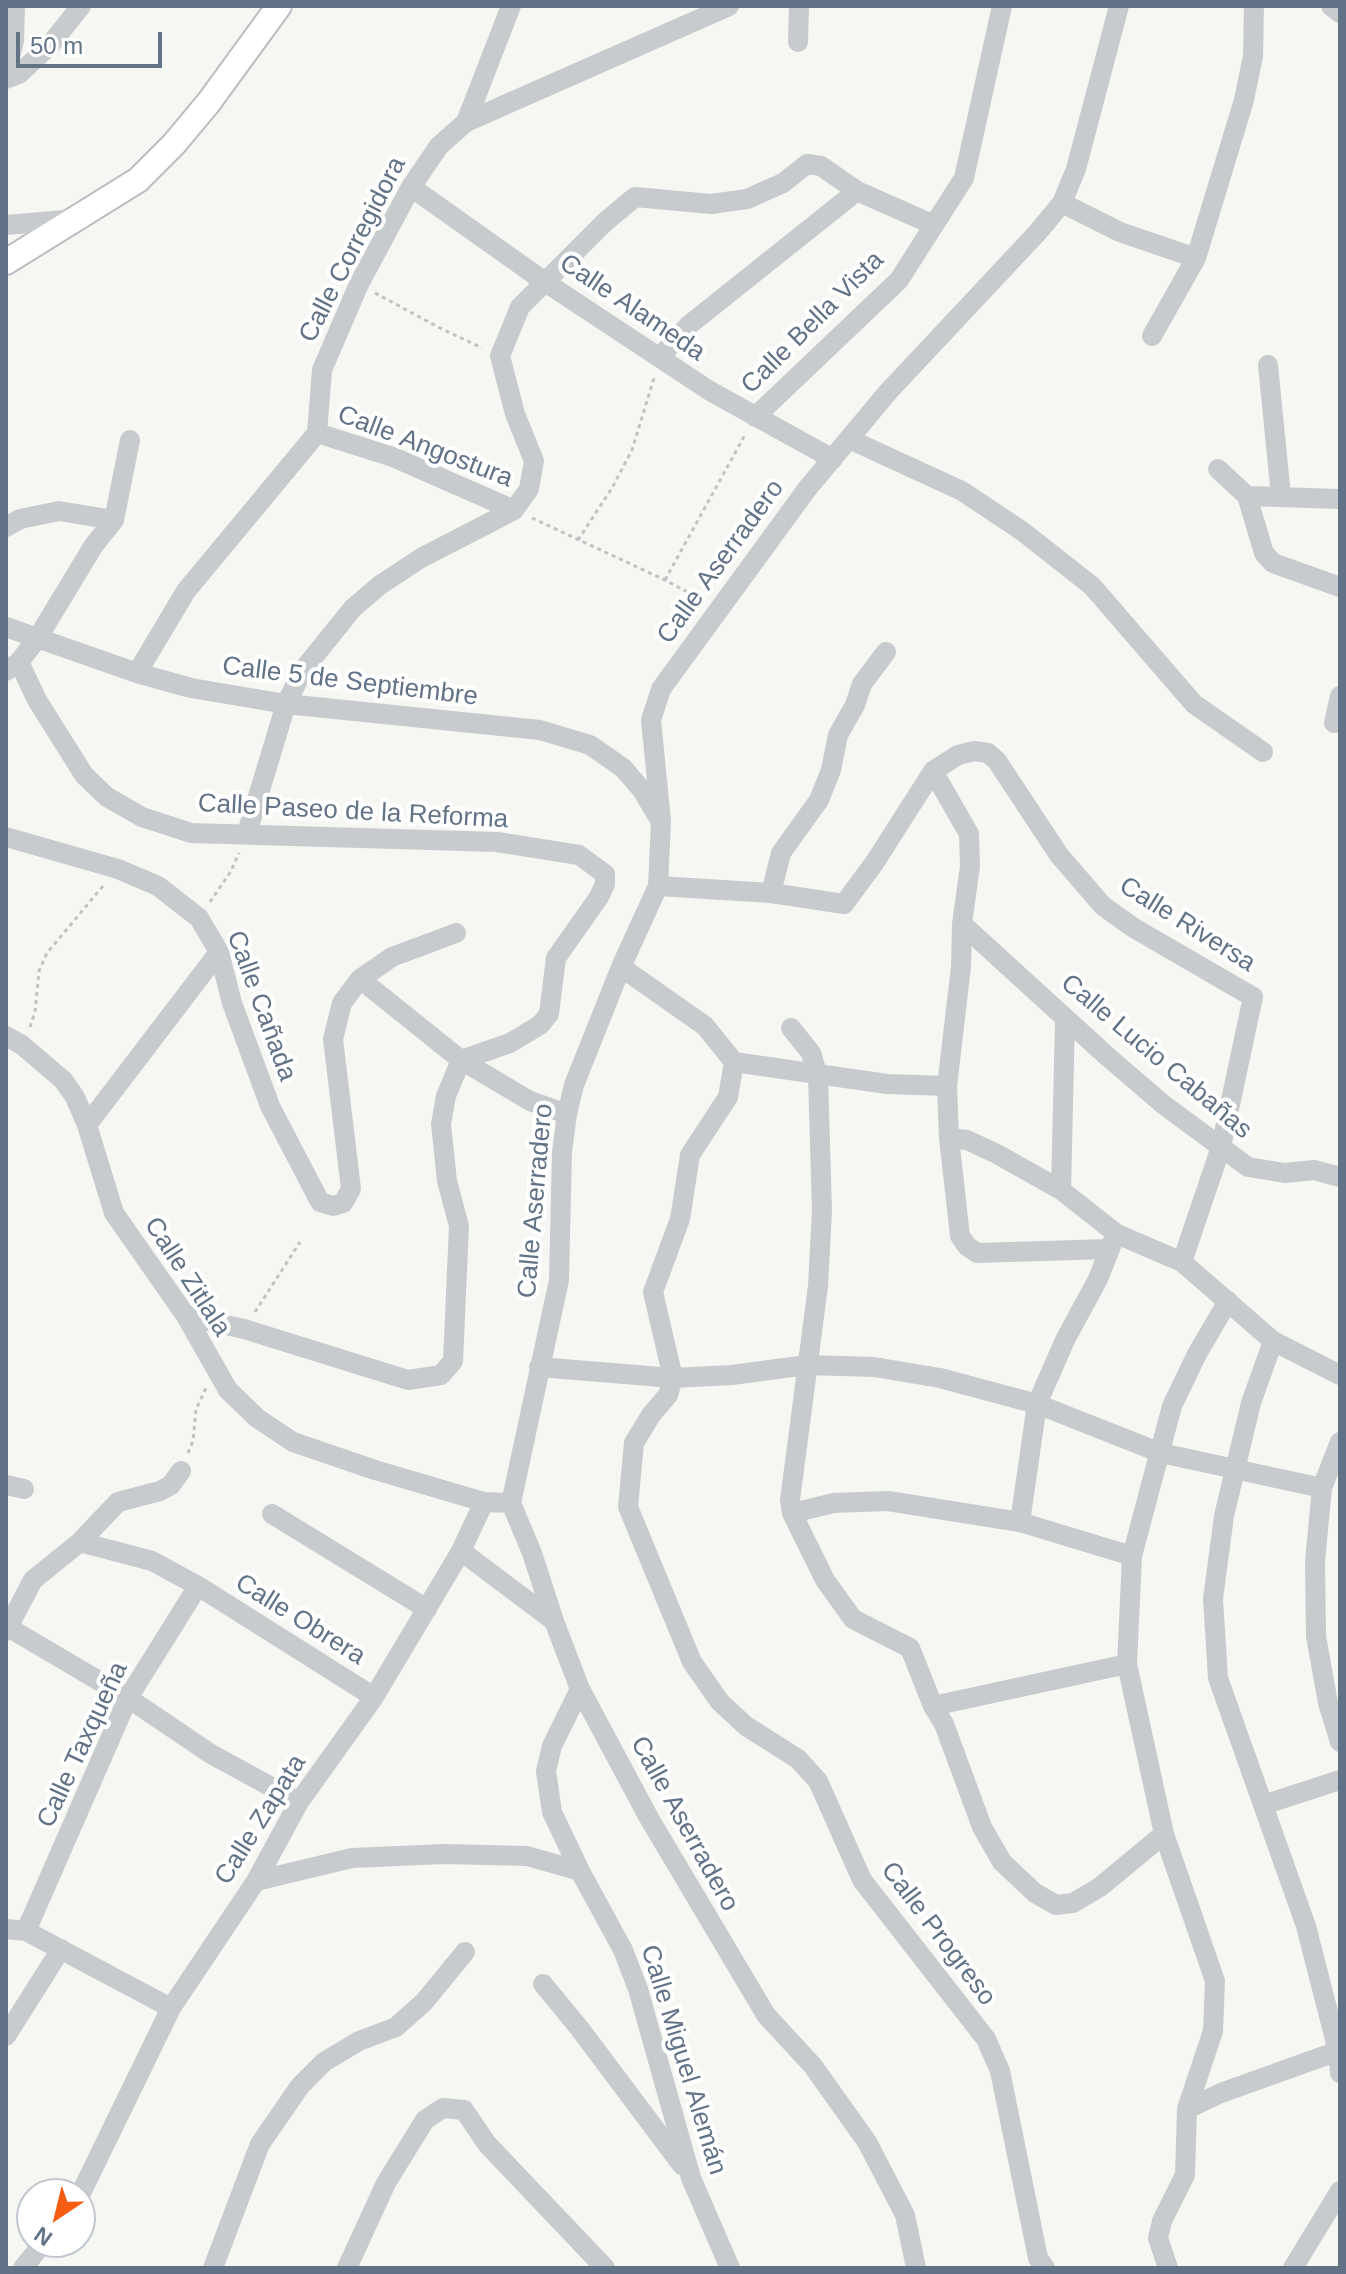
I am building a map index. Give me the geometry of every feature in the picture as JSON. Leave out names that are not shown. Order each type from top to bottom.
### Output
[{"type":"main road","points":[[6,262],[138,180],[209,102],[279,6]]},
{"type":"street","points":[[10,69],[15,6]]},
{"type":"street","points":[[10,69],[50,45],[81,6]]},
{"type":"street","name":"Calle Corregidora","points":[[317,433],[322,370],[359,284],[411,187],[439,146],[466,122],[511,6]]},
{"type":"street","points":[[466,122],[729,6]]},
{"type":"street","points":[[798,42],[799,6]]},
{"type":"street","name":"Calle Bella Vista","points":[[755,417],[899,280],[964,178],[1002,6]]},
{"type":"street","name":"Calle Aserradero","points":[[916,2268],[905,2215],[867,2142],[813,2066],[766,2015],[649,1818],[580,1689],[511,1503],[559,1280],[562,1152],[567,1114],[574,1085],[621,967],[658,886],[661,821],[651,720],[661,689],[807,489],[888,392],[1062,203],[1076,169],[1119,6]]},
{"type":"street","points":[[1152,336],[1196,258],[1244,100],[1253,56],[1254,6]]},
{"type":"street","points":[[1331,6],[1340,13]]},
{"type":"street","points":[[247,833],[286,704],[303,670],[353,608],[421,558],[514,510],[529,489],[534,461],[515,414],[500,356],[520,307],[605,222],[635,197],[711,204],[747,199],[783,183],[807,164],[821,166],[857,191],[934,225]]},
{"type":"street","name":"Calle Alameda","points":[[411,187],[545,282],[710,391],[833,459]]},
{"type":"street","points":[[660,357],[689,325],[857,191]]},
{"type":"street","points":[[1062,203],[1120,232],[1196,258]]},
{"type":"street","points":[[6,225],[77,219]]},
{"type":"street","points":[[1268,365],[1281,496]]},
{"type":"street","points":[[137,673],[186,591],[317,433]]},
{"type":"street","name":"Calle Angostura","points":[[317,433],[393,457],[514,510]]},
{"type":"street","points":[[849,439],[962,491],[1022,531],[1092,586],[1194,704],[1263,752]]},
{"type":"street","points":[[12,666],[37,639],[94,545],[114,520],[130,440]]},
{"type":"street","points":[[1218,469],[1247,496],[1264,553],[1273,563],[1340,587]]},
{"type":"street","points":[[1247,496],[1340,499]]},
{"type":"street","points":[[6,527],[20,519],[59,511],[114,520]]},
{"type":"street","name":"Calle 5 de Septiembre","points":[[6,627],[137,673],[191,688],[286,704],[540,730],[590,745],[623,768],[642,790],[661,821]]},
{"type":"street","points":[[771,893],[781,853],[819,800],[831,770],[838,735],[855,705],[862,684],[886,652]]},
{"type":"street","name":"Calle Paseo de la Reforma","points":[[12,666],[84,775],[107,797],[142,817],[191,833],[497,842],[579,855],[605,874],[605,884],[599,897],[556,958],[549,1014],[540,1025],[510,1043],[461,1060]]},
{"type":"street","points":[[1334,723],[1340,696]]},
{"type":"street","name":"Calle Riversa","points":[[933,771],[958,755],[974,751],[988,753],[997,761],[1059,855],[1103,906],[1134,928],[1253,997],[1221,1147],[1182,1262]]},
{"type":"street","points":[[658,886],[771,893],[844,904],[875,862],[933,771],[969,834],[970,866],[947,1086],[949,1138],[960,1236],[977,1253],[1113,1242],[1182,1262],[1273,1341],[1340,1375]]},
{"type":"street","name":"Calle Cañada","points":[[6,837],[118,869],[158,886],[199,918],[219,952],[232,1003],[270,1106],[320,1202],[333,1206],[343,1203],[351,1189],[333,1039],[342,1003],[360,979]]},
{"type":"street","name":"Calle Lucio Cabañas","points":[[962,924],[1029,983],[1065,1020],[1164,1105],[1248,1167],[1285,1173],[1314,1170],[1340,1177]]},
{"type":"street","points":[[456,933],[392,957],[360,979],[461,1060],[530,1101],[567,1114]]},
{"type":"street","points":[[87,1125],[219,952]]},
{"type":"street","points":[[621,967],[705,1026],[734,1062],[887,1084],[947,1086]]},
{"type":"street","points":[[1061,1190],[1065,1020]]},
{"type":"street","points":[[791,1028],[811,1053],[818,1076],[822,1211],[818,1286],[790,1500],[792,1513],[825,1580],[853,1619],[910,1648],[933,1706],[944,1724],[982,1827],[1002,1862],[1035,1893],[1056,1905],[1073,1903],[1100,1887],[1164,1834]]},
{"type":"street","name":"Calle Zitlala","points":[[14,1041],[63,1080],[75,1097],[87,1125],[114,1213],[186,1316],[228,1390],[257,1418],[293,1442],[390,1475],[484,1502]]},
{"type":"street","points":[[186,1316],[244,1329],[408,1380],[441,1375],[453,1361],[459,1226],[447,1181],[441,1124],[446,1096],[461,1060]]},
{"type":"street","points":[[673,1378],[653,1292],[680,1219],[690,1155],[728,1097],[734,1062]]},
{"type":"street","points":[[949,1138],[967,1140],[1061,1190],[1113,1242]]},
{"type":"street","points":[[1020,1522],[1037,1404],[1113,1242]]},
{"type":"street","points":[[1168,2268],[1158,2238],[1162,2221],[1185,2175],[1187,2109],[1213,2031],[1215,1981],[1164,1834],[1127,1664],[1132,1556],[1172,1406],[1197,1354],[1228,1301]]},
{"type":"street","points":[[1273,1341],[1251,1403],[1224,1516],[1213,1599],[1218,1678],[1306,1926],[1338,2051],[1340,2073]]},
{"type":"street","points":[[539,1367],[673,1378],[732,1375],[807,1365],[887,1369],[940,1378],[1037,1404],[1161,1453],[1322,1488]]},
{"type":"street","name":"Calle Progreso","points":[[673,1378],[668,1395],[634,1443],[628,1507],[692,1662],[720,1702],[746,1726],[798,1759],[818,1781],[862,1880],[986,2039],[1000,2071],[1038,2258],[1045,2268]]},
{"type":"street","points":[[1338,1458],[1322,1488],[1315,1561],[1316,1636],[1328,1703],[1340,1742]]},
{"type":"street","points":[[181,1471],[171,1485],[160,1491],[118,1502],[80,1542],[33,1580],[6,1628],[128,1698],[211,1754],[299,1802]]},
{"type":"street","points":[[792,1513],[834,1503],[888,1501],[1020,1522],[1132,1556]]},
{"type":"street","points":[[484,1502],[511,1503]]},
{"type":"street","name":"Calle Zapata","points":[[88,2178],[171,2008],[256,1881],[299,1802],[374,1697],[461,1551],[484,1502]]},
{"type":"street","points":[[272,1514],[427,1609]]},
{"type":"street","name":"Calle Obrera","points":[[80,1542],[138,1555],[198,1586],[374,1697]]},
{"type":"street","points":[[461,1551],[554,1621]]},
{"type":"street","name":"Calle Taxqueña","points":[[16,1930],[128,1698],[198,1586]]},
{"type":"street","points":[[933,1706],[1127,1664]]},
{"type":"street","name":"Calle Miguel Alemán","points":[[580,1689],[552,1746],[546,1771],[552,1812],[623,1950],[638,1989],[691,2178],[730,2268]]},
{"type":"street","points":[[1263,1805],[1340,1780]]},
{"type":"street","points":[[256,1881],[352,1858],[444,1854],[527,1856],[580,1871]]},
{"type":"street","points":[[16,1930],[61,1949],[171,2008]]},
{"type":"street","points":[[6,2036],[61,1949]]},
{"type":"street","points":[[213,2268],[260,2144],[300,2086],[324,2062],[359,2041],[396,2027],[424,2002],[465,1952]]},
{"type":"street","points":[[543,1984],[691,2178]]},
{"type":"street","points":[[1187,2109],[1221,2093],[1338,2051]]},
{"type":"street","points":[[347,2268],[386,2183],[425,2120],[443,2108],[464,2110],[487,2144],[605,2268]]},
{"type":"street","points":[[1293,2268],[1340,2191]]},
{"type":"path","points":[[359,284],[500,356]]},
{"type":"path","points":[[578,540],[612,488],[632,450],[660,357]]},
{"type":"path","points":[[665,580],[755,417]]},
{"type":"path","points":[[514,510],[665,580],[719,610]]},
{"type":"path","points":[[199,918],[231,871],[247,833]]},
{"type":"path","points":[[14,1041],[35,1012],[39,971],[47,953],[118,869]]},
{"type":"path","points":[[244,1329],[300,1242]]},
{"type":"path","points":[[181,1471],[193,1441],[196,1409],[215,1369]]}]
